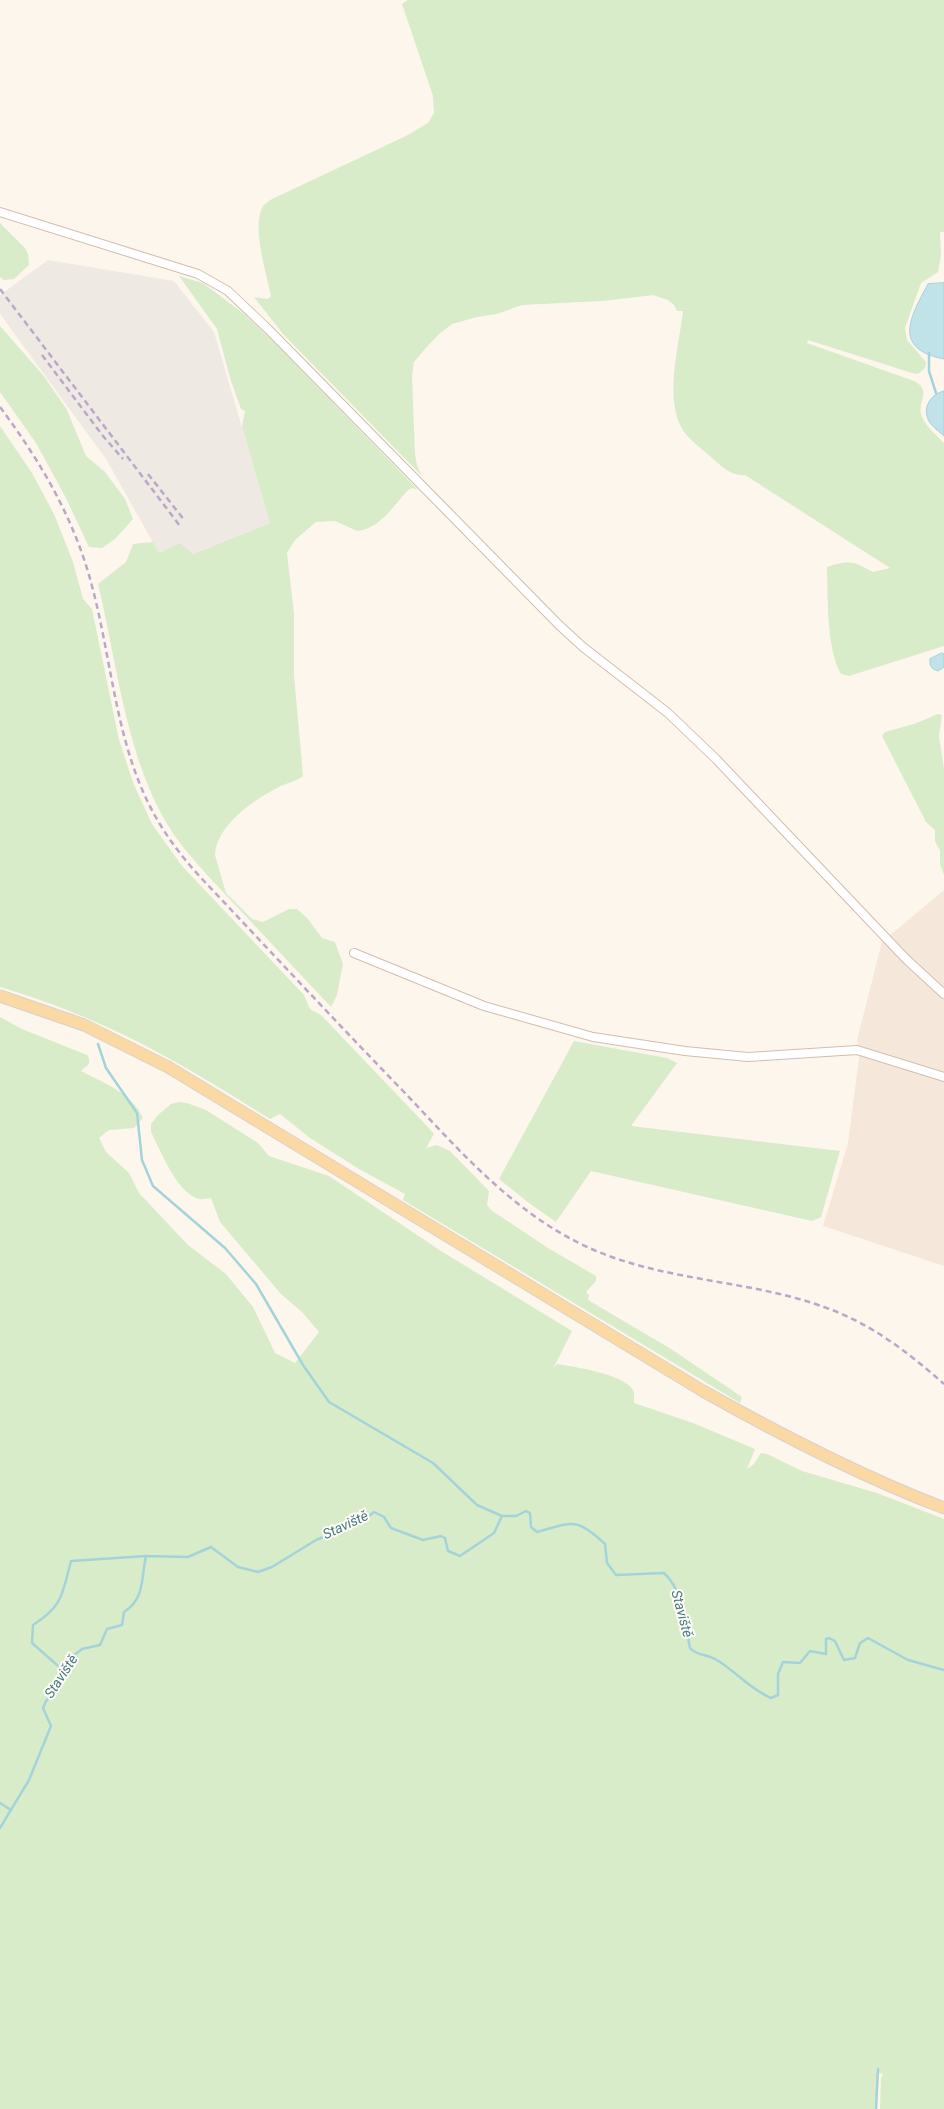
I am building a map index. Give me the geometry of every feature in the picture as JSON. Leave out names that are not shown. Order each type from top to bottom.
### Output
[{"type":"main road","points":[[0,996],[84,1025],[168,1067],[703,1391],[775,1432],[837,1462],[944,1508]]},
{"type":"street","points":[[0,212],[183,269],[212,281],[228,291],[268,329],[559,625],[583,647],[668,713],[716,759],[906,959],[944,994]]},
{"type":"street","points":[[354,954],[484,1006],[593,1037],[685,1051],[748,1057],[857,1050],[944,1077]]},
{"type":"shaded area","points":[[48,260],[174,281],[214,332],[270,523],[192,554],[159,553],[106,459],[0,314],[0,295]]},
{"type":"shaded area","points":[[944,890],[944,1266],[823,1226],[848,1143],[859,1058],[857,1040],[882,942]]},
{"type":"green space","points":[[408,0],[944,0],[944,232],[940,232],[941,255],[938,272],[921,283],[905,328],[907,340],[926,362],[925,368],[918,374],[912,373],[808,340],[807,343],[914,381],[922,388],[923,396],[921,414],[931,430],[944,443],[944,646],[849,676],[841,674],[836,663],[830,636],[827,567],[841,563],[851,563],[873,572],[890,568],[745,475],[735,474],[726,470],[684,432],[674,405],[673,389],[683,311],[677,311],[674,305],[668,300],[653,295],[603,301],[522,305],[497,314],[477,317],[452,324],[438,335],[414,362],[412,375],[415,454],[417,466],[422,476],[283,334],[254,297],[268,299],[271,296],[259,236],[260,213],[264,205],[272,199],[406,136],[428,123],[434,113],[433,96],[402,4]]},
{"type":"green space","points":[[0,223],[25,248],[28,254],[29,265],[14,279],[4,280],[0,277]]},
{"type":"green space","points":[[179,276],[203,283],[244,314],[278,346],[418,490],[412,488],[408,490],[380,521],[365,529],[357,531],[335,521],[316,522],[295,540],[287,553],[294,614],[294,675],[303,776],[271,791],[249,805],[222,833],[217,844],[215,855],[226,893],[252,919],[263,922],[289,909],[297,909],[308,919],[322,938],[335,942],[343,964],[337,995],[331,1007],[203,870],[178,841],[163,817],[150,790],[130,732],[98,584],[126,562],[133,544],[153,542],[159,553],[180,543],[193,554],[270,523],[242,427],[245,411],[241,409],[230,378],[217,329]]},
{"type":"green space","points":[[0,326],[43,375],[67,410],[86,456],[105,472],[125,499],[133,519],[115,539],[102,548],[89,547],[66,498],[36,443],[0,392]]},
{"type":"green space","points":[[0,426],[32,473],[54,514],[73,562],[83,599],[92,609],[119,740],[134,785],[152,824],[182,866],[304,995],[310,1009],[321,1015],[434,1134],[426,1148],[437,1145],[450,1151],[489,1191],[487,1205],[491,1210],[548,1248],[596,1276],[596,1281],[586,1292],[589,1295],[588,1300],[671,1349],[742,1397],[740,1403],[403,1200],[405,1194],[359,1169],[310,1138],[280,1114],[270,1119],[192,1071],[127,1036],[74,1013],[0,987]]},
{"type":"green space","points":[[938,714],[942,715],[939,736],[944,769],[944,875],[940,864],[940,851],[935,841],[935,830],[926,822],[882,736],[885,732],[914,724]]},
{"type":"green space","points":[[0,1017],[22,1029],[87,1055],[89,1058],[89,1064],[81,1071],[125,1095],[138,1109],[143,1118],[134,1128],[109,1130],[99,1138],[106,1152],[129,1173],[139,1193],[188,1245],[226,1274],[253,1307],[275,1353],[295,1363],[319,1332],[302,1312],[281,1294],[220,1222],[211,1198],[196,1198],[188,1193],[169,1169],[151,1132],[151,1124],[158,1115],[171,1104],[179,1102],[187,1103],[206,1110],[258,1143],[269,1156],[329,1176],[441,1251],[572,1331],[553,1369],[557,1364],[587,1369],[610,1376],[628,1384],[633,1390],[634,1403],[693,1423],[755,1449],[747,1469],[754,1464],[761,1453],[767,1454],[802,1471],[877,1493],[944,1519],[944,2109],[880,2109],[881,2078],[883,2074],[879,2073],[875,2109],[0,2109]]},
{"type":"green space","points":[[574,1041],[667,1058],[677,1063],[631,1126],[840,1151],[821,1217],[812,1221],[591,1171],[556,1222],[529,1203],[499,1179]]},
{"type":"water","points":[[944,283],[944,359],[928,354],[917,348],[911,340],[910,330],[911,320],[928,284]]},
{"type":"water","points":[[944,391],[944,436],[933,427],[927,418],[926,413],[928,403],[931,399],[935,395]]},
{"type":"water","points":[[942,653],[944,654],[944,667],[938,671],[933,669],[930,665],[930,659]]},
{"type":"waterway","points":[[929,353],[929,371],[936,393]]},
{"type":"waterway","points":[[98,1044],[106,1068],[137,1113],[142,1160],[153,1186],[225,1248],[256,1284],[303,1365],[329,1402],[433,1463],[477,1505],[502,1516]]},
{"type":"waterway","name":"Staviště","points":[[0,1828],[29,1780],[51,1726],[43,1708],[46,1701],[55,1691],[73,1656],[82,1649],[100,1645],[107,1629],[122,1625],[124,1612],[131,1607],[139,1594],[146,1556],[188,1557],[211,1547],[238,1567],[258,1572],[272,1567],[316,1540],[363,1521],[374,1512],[384,1517],[391,1528],[423,1540],[441,1536],[445,1538],[448,1551],[460,1556],[494,1533],[502,1516],[516,1516],[526,1511],[530,1513],[531,1527],[537,1532],[567,1524],[574,1524],[587,1529],[605,1544],[607,1563],[616,1575],[664,1573],[670,1580],[679,1598],[685,1618],[690,1648],[699,1654],[712,1657],[722,1663],[756,1690],[771,1698],[778,1695],[778,1674],[783,1662],[800,1663],[810,1651],[826,1654],[826,1639],[829,1638],[835,1641],[844,1660],[855,1658],[860,1643],[868,1638],[908,1660],[944,1670]]},
{"type":"waterway","points":[[65,1672],[32,1643],[33,1625],[50,1612],[60,1599],[71,1561],[146,1556]]},
{"type":"waterway","points":[[0,1803],[11,1810]]},
{"type":"waterway","points":[[876,2109],[878,2069]]},
{"type":"railway","points":[[0,289],[180,526]]},
{"type":"railway","points":[[42,355],[103,436],[123,459]]},
{"type":"railway","points":[[0,407],[43,470],[76,538],[92,586],[124,736],[144,794],[158,821],[185,860],[329,1014],[465,1156],[507,1195],[530,1213],[579,1243],[608,1256],[669,1273],[763,1290],[824,1307],[857,1321],[873,1330],[917,1361],[944,1384]]},
{"type":"railway","points":[[148,474],[185,521]]}]
